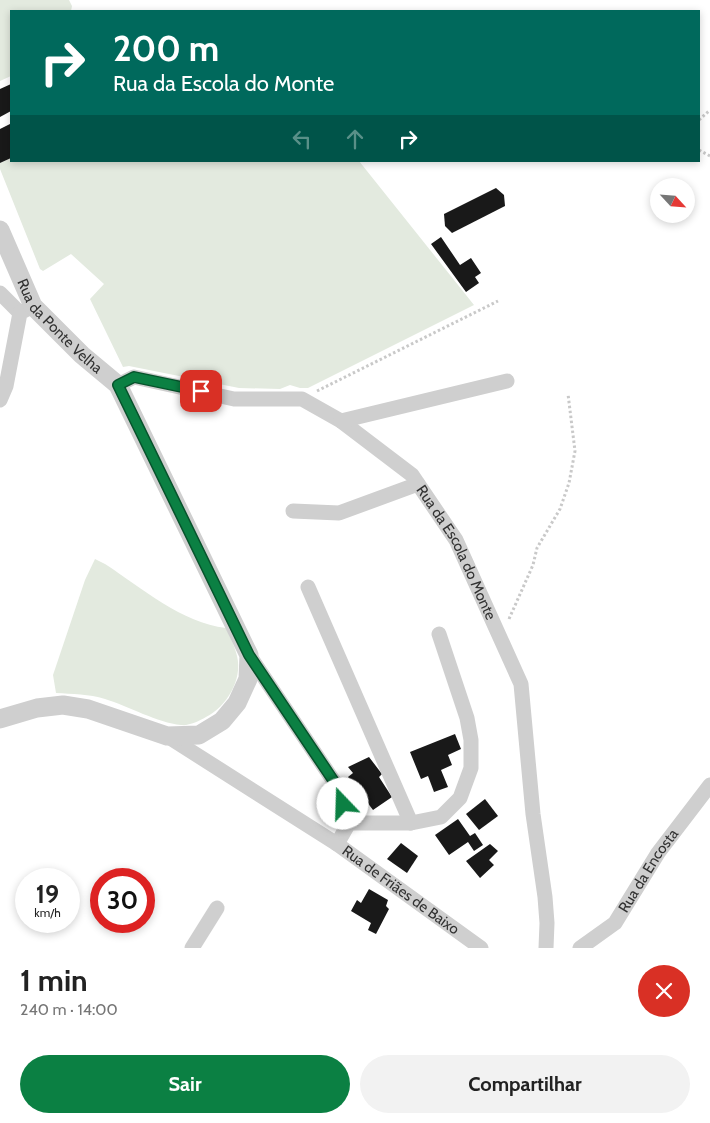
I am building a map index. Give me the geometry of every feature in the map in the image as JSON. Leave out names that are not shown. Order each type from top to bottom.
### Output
[{"type":"street","name":"Rua da Ponte Velha","points":[[0,230],[26,310],[118,385],[249,655],[337,786],[349,823]]},
{"type":"street","points":[[0,293],[26,310],[6,386],[0,400]]},
{"type":"street","name":"Rua da Escola do Monte","points":[[118,385],[134,377],[234,399],[302,399],[341,420],[412,475],[456,540],[520,684],[533,814],[545,897],[546,948]]},
{"type":"street","points":[[341,420],[507,380]]},
{"type":"street","points":[[293,511],[339,513],[418,484]]},
{"type":"street","points":[[308,587],[411,823]]},
{"type":"street","points":[[337,844],[349,823],[411,823],[441,817],[460,798],[470,768],[471,740],[467,718],[438,634]]},
{"type":"street","name":"Rua da Ponte Velha","points":[[0,719],[37,708],[63,705],[88,709],[167,736],[199,735],[222,721],[237,703],[248,679],[249,655]]},
{"type":"street","name":"Rua de Friães de Baixo","points":[[167,736],[337,844],[481,948]]},
{"type":"street","name":"Rua da Encosta","points":[[580,948],[615,923],[658,854],[710,785]]},
{"type":"street","points":[[192,948],[217,908]]},
{"type":"path","points":[[700,119],[710,110]]},
{"type":"path","points":[[306,402],[314,392],[498,301]]},
{"type":"path","points":[[500,637],[533,565],[537,548],[560,509],[570,484],[575,451],[568,394]]},
{"type":"shaded area","points":[[0,0],[69,0],[72,6],[71,10],[10,10],[10,76],[0,81]]},
{"type":"shaded area","points":[[10,158],[10,162],[360,162],[474,305],[308,388],[290,385],[280,389],[239,388],[129,366],[123,367],[90,299],[104,284],[71,254],[43,271],[40,269],[0,169],[0,163]]},
{"type":"shaded area","points":[[95,559],[178,612],[210,625],[226,628],[237,656],[238,674],[231,692],[220,707],[203,719],[187,725],[181,725],[163,721],[99,697],[56,693],[53,675],[85,580]]},
{"type":"building","points":[[10,84],[10,112],[0,117],[0,89]]},
{"type":"building","points":[[10,124],[10,158],[0,163],[0,129]]},
{"type":"building","points":[[496,188],[504,195],[505,206],[452,233],[445,226],[444,214]]},
{"type":"building","points":[[441,237],[460,265],[471,258],[481,273],[475,277],[479,283],[466,292],[431,244]]},
{"type":"building","points":[[455,734],[461,749],[448,755],[452,765],[441,770],[448,787],[434,792],[428,776],[421,779],[410,752]]},
{"type":"building","points":[[369,757],[382,774],[379,777],[392,797],[373,810],[348,777],[353,773],[348,767]]},
{"type":"building","points":[[485,799],[498,816],[479,830],[466,814]]},
{"type":"building","points":[[458,819],[470,836],[475,833],[483,845],[474,851],[468,842],[449,855],[435,835]]},
{"type":"building","points":[[401,843],[418,856],[407,873],[387,859]]},
{"type":"building","points":[[490,844],[498,851],[489,860],[494,865],[480,878],[466,861]]},
{"type":"building","points":[[369,889],[388,900],[386,906],[389,909],[376,934],[368,930],[371,923],[351,911],[357,900],[361,903]]},
{"type":"route","points":[[201,391],[134,377],[118,385],[249,655],[337,786],[343,804]]}]
